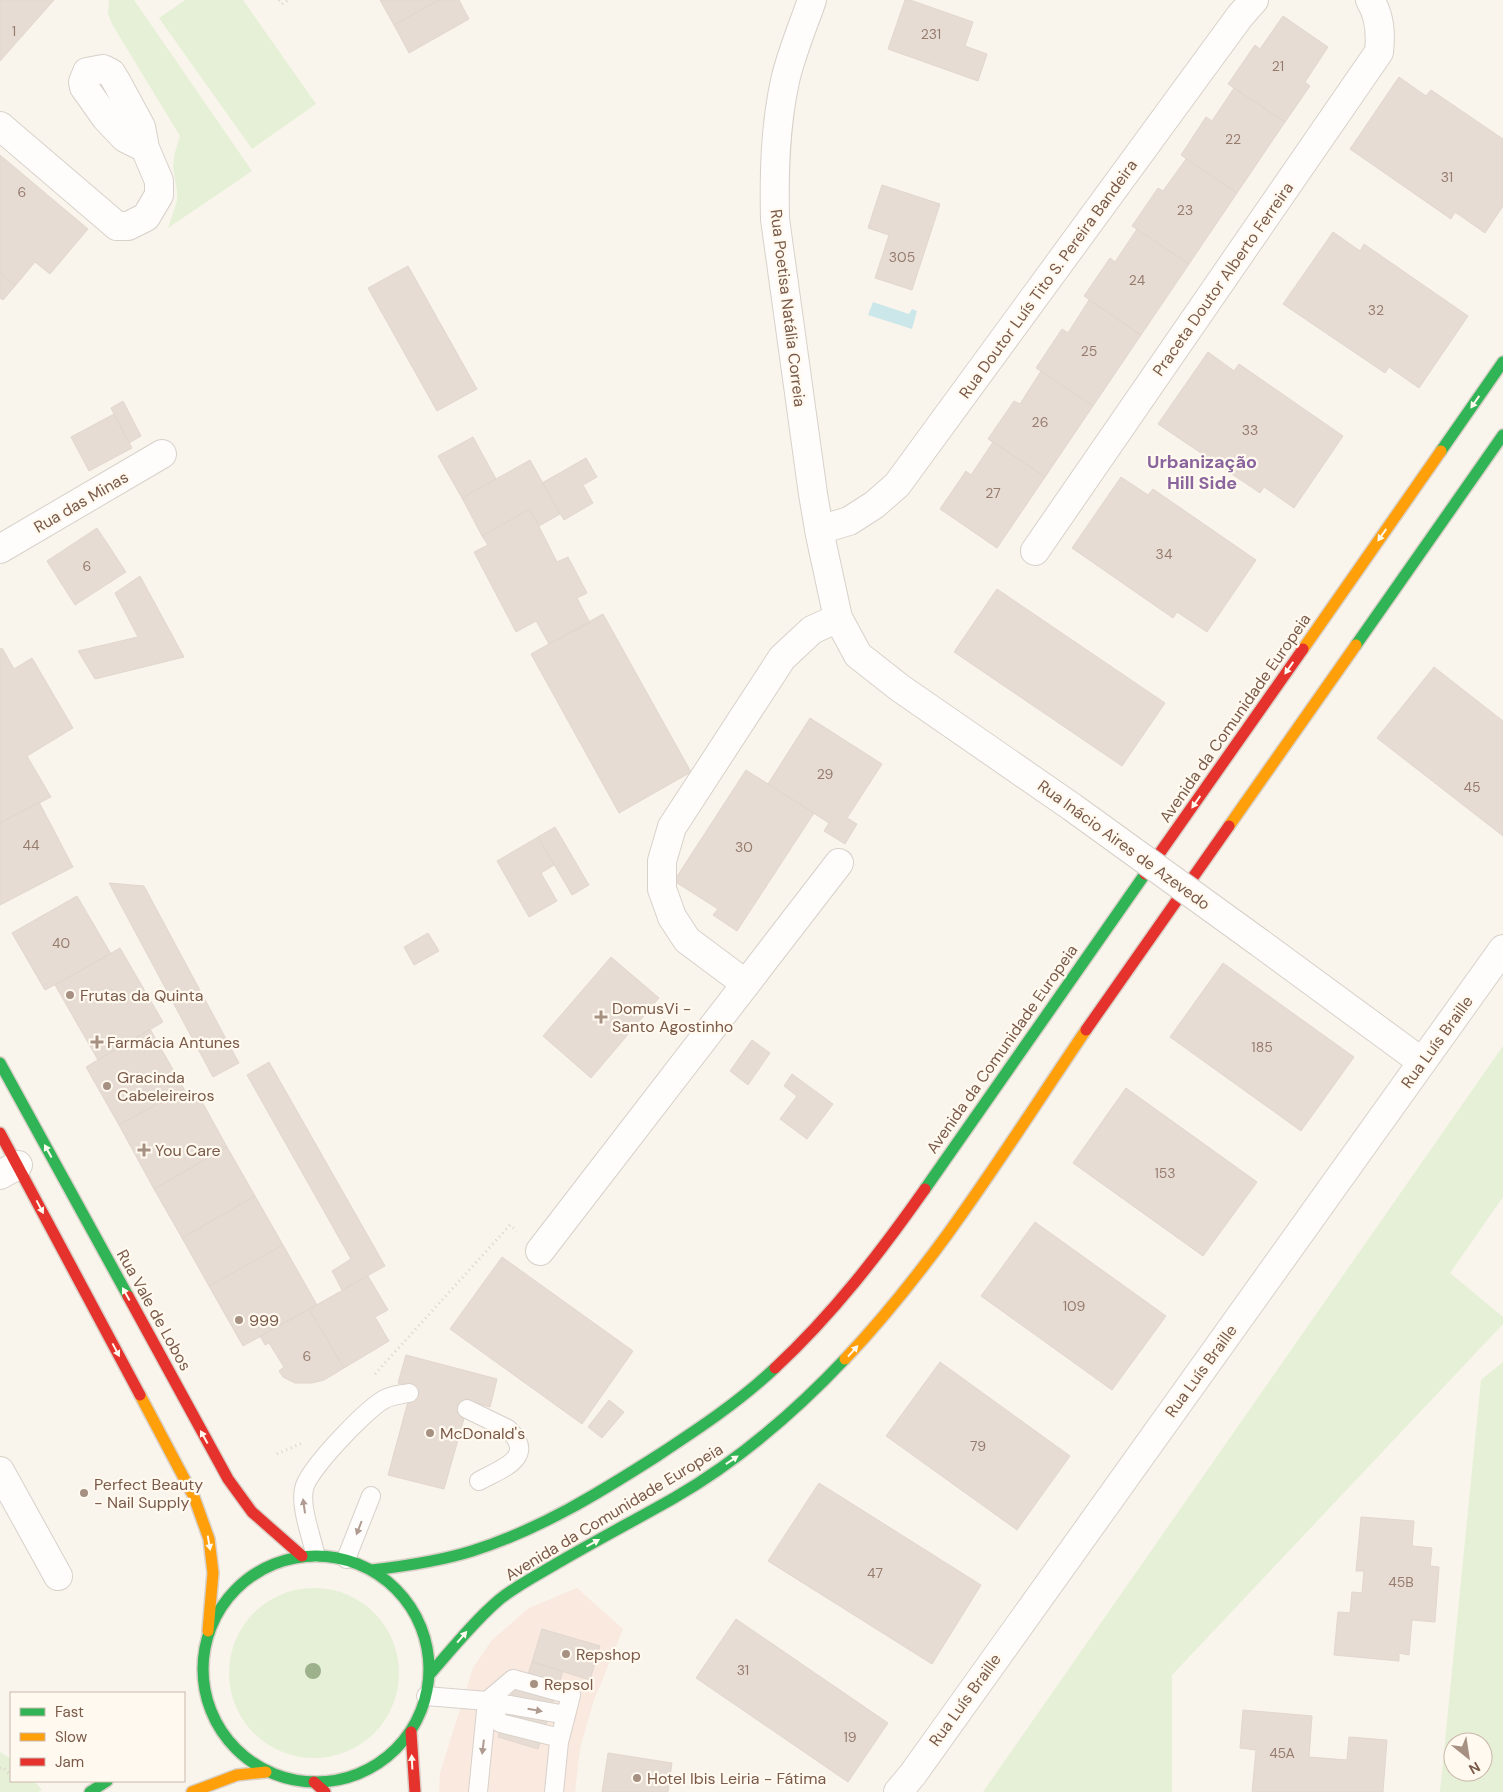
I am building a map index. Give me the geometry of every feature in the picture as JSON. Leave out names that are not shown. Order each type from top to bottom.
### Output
[{"type":"main road","name":"Avenida da Comunidade Europeia","points":[[372,1570],[420,1564],[473,1551],[545,1520],[596,1493],[670,1447],[726,1408],[772,1371],[818,1325],[854,1285],[904,1218],[1503,362]]},
{"type":"main road","name":"Avenida da Comunidade Europeia","points":[[430,1674],[470,1628],[499,1600],[568,1556],[693,1486],[743,1452],[785,1419],[820,1386],[859,1344],[939,1246],[1088,1027],[1503,435]]},
{"type":"main road","name":"Rua Vale de Lobos","points":[[0,1063],[228,1479],[252,1512],[273,1532],[308,1554]]},
{"type":"main road","points":[[0,1133],[9,1170],[194,1497],[209,1539],[213,1573],[208,1631],[202,1664],[205,1697],[218,1728],[239,1753],[266,1772]]},
{"type":"main road","points":[[192,1792],[211,1787],[236,1775],[266,1772],[314,1782],[336,1781],[368,1770],[395,1750],[411,1732],[422,1710],[430,1674],[428,1652],[418,1619],[399,1591],[372,1570],[346,1559],[308,1554],[272,1564],[244,1580],[223,1603],[208,1631]]},
{"type":"main road","points":[[192,1679],[202,1664]]},
{"type":"main road","points":[[411,1732],[415,1792]]},
{"type":"main road","points":[[90,1792],[105,1782]]},
{"type":"main road","points":[[314,1782],[325,1792]]},
{"type":"street","name":"Rua Poetisa Natália Correia","points":[[812,0],[786,80],[777,131],[774,219],[819,530],[838,618]]},
{"type":"street","name":"Rua Doutor Luís Tito S. Pereira Bandeira","points":[[819,530],[849,521],[874,505],[896,486],[1240,16],[1254,0]]},
{"type":"street","name":"Praceta Doutor Alberto Ferreira","points":[[1035,551],[1379,52],[1381,34],[1376,10],[1370,0]]},
{"type":"street","points":[[0,126],[117,226],[128,226],[146,218],[159,195],[159,181],[145,148]]},
{"type":"street","name":"Rua das Minas","points":[[0,549],[162,454]]},
{"type":"street","points":[[746,984],[687,940],[672,917],[662,889],[662,861],[672,827],[782,658],[812,630],[838,618]]},
{"type":"street","name":"Rua Inácio Aires de Azevedo","points":[[838,618],[858,655],[900,688],[1072,807],[1422,1062]]},
{"type":"street","points":[[540,1251],[839,863]]},
{"type":"street","name":"Rua Luís Braille","points":[[898,1792],[913,1774],[1503,949]]},
{"type":"street","points":[[0,1471],[58,1576]]},
{"type":"lane","points":[[308,1554],[303,1502],[304,1488],[310,1473],[339,1440],[380,1401],[390,1396],[408,1393]]},
{"type":"lane","points":[[467,1409],[508,1430],[513,1434],[520,1449],[512,1463],[479,1481]]},
{"type":"lane","points":[[346,1559],[371,1496]]},
{"type":"lane","points":[[478,1792],[487,1702],[513,1679],[571,1695],[560,1738],[554,1792]]},
{"type":"lane","points":[[426,1696],[487,1702],[566,1715]]},
{"type":"lane","points":[[487,1702],[500,1724],[560,1738]]},
{"type":"path","points":[[280,0],[282,4],[288,0]]},
{"type":"path","points":[[378,1371],[510,1225],[540,1251]]},
{"type":"shaded area","name":"Repsol","points":[[577,1588],[623,1629],[594,1700],[580,1748],[575,1792],[439,1792],[440,1773],[473,1668],[492,1640],[529,1608]]},
{"type":"green space","points":[[109,0],[134,0],[252,171],[168,228],[177,201],[173,167],[180,136],[112,24],[108,13]]},
{"type":"green space","points":[[185,0],[243,0],[316,104],[252,149],[159,18]]},
{"type":"green space","points":[[1503,1046],[1503,1197],[1450,1273],[1503,1317],[1503,1324],[1172,1675],[1172,1792],[983,1792]]},
{"type":"green space","points":[[1503,1362],[1503,1792],[1440,1792],[1443,1762],[1443,1782],[1493,1782],[1493,1732],[1446,1732],[1481,1380]]},
{"type":"green space","points":[[306,1588],[322,1588],[347,1594],[368,1607],[380,1619],[393,1640],[399,1673],[393,1706],[380,1727],[368,1739],[347,1752],[322,1758],[306,1758],[281,1752],[260,1739],[248,1727],[235,1706],[229,1681],[229,1665],[235,1640],[248,1619],[260,1607],[281,1594]]},
{"type":"green space","points":[[0,1752],[10,1758],[10,1782],[35,1782],[42,1790],[38,1792],[0,1792]]},
{"type":"water","points":[[873,302],[909,314],[912,309],[917,311],[912,329],[868,315]]},
{"type":"building","points":[[0,0],[54,0],[0,61]]},
{"type":"building","points":[[380,0],[439,0],[394,25]]},
{"type":"building","points":[[439,0],[459,0],[469,19],[409,53],[394,25]]},
{"type":"building","points":[[905,0],[910,0],[973,22],[965,46],[987,54],[978,81],[888,49]]},
{"type":"building","points":[[1283,16],[1328,47],[1305,82],[1310,86],[1285,122],[1228,84],[1255,45],[1260,49]]},
{"type":"building","points":[[1399,77],[1426,96],[1431,90],[1503,139],[1503,206],[1485,233],[1455,212],[1451,219],[1350,149]]},
{"type":"building","points":[[1234,88],[1285,122],[1237,193],[1181,155],[1206,117],[1212,121]]},
{"type":"building","points":[[0,155],[88,229],[50,274],[35,262],[15,286],[0,273]]},
{"type":"building","points":[[1186,159],[1237,193],[1189,264],[1132,226],[1158,188],[1163,191]]},
{"type":"building","points":[[882,185],[940,204],[912,290],[875,278],[889,235],[868,228]]},
{"type":"building","points":[[1137,229],[1189,264],[1141,335],[1084,296],[1110,258],[1115,262]]},
{"type":"building","points":[[1333,232],[1360,251],[1364,244],[1468,316],[1419,388],[1389,367],[1385,373],[1283,304]]},
{"type":"building","points":[[408,266],[477,389],[437,411],[368,288]]},
{"type":"building","points":[[0,273],[15,286],[3,300],[0,298]]},
{"type":"building","points":[[1089,300],[1141,335],[1093,406],[1036,368],[1062,329],[1068,333]]},
{"type":"building","points":[[1208,352],[1234,371],[1239,364],[1343,436],[1294,508],[1264,487],[1260,493],[1158,424]]},
{"type":"building","points":[[1041,371],[1093,406],[1045,477],[988,439],[1014,401],[1020,404]]},
{"type":"building","points":[[123,401],[141,436],[129,443],[111,408]]},
{"type":"building","points":[[114,414],[132,448],[89,471],[71,437]]},
{"type":"building","points":[[473,437],[496,479],[462,498],[438,456]]},
{"type":"building","points":[[993,442],[1045,477],[997,548],[940,509],[966,471],[971,475]]},
{"type":"building","points":[[586,458],[597,477],[583,485],[593,503],[564,520],[542,483]]},
{"type":"building","points":[[530,460],[560,514],[539,526],[530,509],[482,536],[462,498]]},
{"type":"building","points":[[1121,477],[1148,495],[1153,489],[1256,560],[1207,632],[1177,612],[1173,618],[1072,548]]},
{"type":"building","points":[[530,509],[557,562],[568,557],[587,593],[577,598],[590,623],[549,644],[536,621],[516,632],[474,552],[488,545],[482,536]]},
{"type":"building","points":[[97,528],[126,572],[75,605],[47,561]]},
{"type":"building","points":[[140,576],[184,657],[95,679],[78,651],[138,637],[115,593]]},
{"type":"building","points":[[997,589],[1165,703],[1122,766],[954,652]]},
{"type":"building","points":[[603,614],[691,772],[619,813],[531,654]]},
{"type":"building","points":[[2,648],[14,669],[32,658],[73,728],[27,756],[51,797],[0,823],[0,649]]},
{"type":"building","points":[[1434,667],[1503,721],[1503,836],[1377,738]]},
{"type":"building","points":[[810,718],[882,764],[847,818],[857,824],[845,844],[824,831],[829,823],[768,784]]},
{"type":"building","points":[[746,770],[814,813],[737,931],[713,915],[718,909],[674,881]]},
{"type":"building","points":[[39,802],[73,867],[0,905],[0,823]]},
{"type":"building","points":[[555,827],[589,885],[572,895],[538,837]]},
{"type":"building","points":[[538,837],[554,865],[541,873],[557,901],[529,917],[497,861]]},
{"type":"building","points":[[109,883],[144,886],[239,1063],[213,1077]]},
{"type":"building","points":[[77,896],[111,954],[45,990],[12,933]]},
{"type":"building","points":[[428,933],[439,951],[414,965],[404,947]]},
{"type":"building","points":[[120,948],[163,1022],[98,1060],[55,985]]},
{"type":"building","name":"DomusVi - Santo Agostinho","points":[[611,957],[659,998],[591,1078],[543,1036]]},
{"type":"building","points":[[1223,963],[1354,1057],[1301,1131],[1170,1037]]},
{"type":"building","points":[[150,1029],[184,1089],[119,1125],[86,1067]]},
{"type":"building","points":[[752,1040],[770,1053],[748,1085],[730,1071]]},
{"type":"building","points":[[269,1062],[385,1266],[342,1290],[332,1271],[351,1259],[247,1075]]},
{"type":"building","points":[[792,1074],[833,1104],[807,1139],[780,1119],[797,1096],[784,1086]]},
{"type":"building","points":[[1126,1088],[1257,1182],[1203,1256],[1073,1163]]},
{"type":"building","points":[[184,1089],[188,1096],[196,1091],[227,1147],[154,1189],[119,1125]]},
{"type":"building","points":[[227,1147],[255,1196],[182,1238],[154,1189]]},
{"type":"building","points":[[255,1196],[283,1245],[209,1286],[182,1238]]},
{"type":"building","points":[[1035,1222],[1166,1316],[1112,1390],[981,1296]]},
{"type":"building","points":[[283,1245],[317,1305],[243,1346],[209,1286]]},
{"type":"building","points":[[502,1257],[633,1351],[582,1424],[450,1329]]},
{"type":"building","points":[[368,1276],[388,1310],[375,1317],[389,1341],[344,1368],[309,1309]]},
{"type":"building","points":[[309,1309],[344,1368],[324,1380],[312,1383],[295,1383],[283,1377],[279,1371],[284,1367],[269,1343],[265,1345],[260,1336]]},
{"type":"building","name":"McDonald's","points":[[406,1355],[497,1379],[490,1407],[469,1401],[444,1489],[388,1475],[412,1387],[398,1383]]},
{"type":"building","points":[[940,1362],[1070,1456],[1017,1530],[886,1436]]},
{"type":"building","points":[[609,1400],[624,1412],[602,1438],[588,1427]]},
{"type":"building","points":[[819,1483],[981,1585],[932,1664],[768,1561]]},
{"type":"building","points":[[1361,1517],[1414,1521],[1412,1546],[1432,1548],[1430,1566],[1439,1567],[1435,1622],[1412,1620],[1409,1655],[1399,1653],[1399,1661],[1334,1655],[1338,1612],[1350,1613],[1352,1592],[1362,1593],[1364,1571],[1356,1571]]},
{"type":"building","points":[[736,1619],[888,1723],[848,1782],[696,1678]]},
{"type":"building","name":"Repshop","points":[[542,1629],[600,1646],[590,1680],[532,1662]]},
{"type":"building","points":[[532,1662],[563,1671],[538,1749],[498,1737],[518,1675],[527,1678]]},
{"type":"building","points":[[1243,1710],[1312,1716],[1309,1757],[1347,1760],[1349,1737],[1387,1740],[1383,1792],[1252,1792],[1256,1750],[1240,1748]]},
{"type":"building","name":"Hotel Ibis Leiria - Fátima","points":[[608,1753],[672,1763],[668,1792],[602,1792]]},
{"type":"traffic: fast","points":[[1441,451],[1503,362]]},
{"type":"traffic: fast","points":[[1356,645],[1503,435]]},
{"type":"traffic: fast","points":[[925,1189],[1145,874]]},
{"type":"traffic: fast","points":[[0,1063],[128,1296]]},
{"type":"traffic: fast","points":[[430,1674],[472,1626],[500,1599],[530,1579],[698,1484],[764,1435],[806,1398],[845,1359]]},
{"type":"traffic: fast","points":[[372,1570],[423,1563],[460,1555],[521,1533],[568,1510],[635,1470],[703,1425],[733,1404],[775,1368]]},
{"type":"traffic: fast","points":[[305,1556],[327,1556],[359,1564],[369,1569],[388,1581],[404,1597],[421,1626],[427,1647],[429,1669],[427,1691],[421,1712],[404,1741],[388,1757],[359,1774],[327,1782],[305,1782],[273,1774],[263,1769],[244,1757],[228,1741],[211,1712],[203,1680],[203,1658],[211,1626],[216,1616],[228,1597],[244,1581],[273,1564],[305,1556]]},
{"type":"traffic: fast","points":[[90,1792],[105,1782]]},
{"type":"traffic: slow","points":[[1303,649],[1441,451]]},
{"type":"traffic: slow","points":[[1229,826],[1356,645]]},
{"type":"traffic: slow","points":[[845,1359],[912,1282],[943,1241],[1086,1030]]},
{"type":"traffic: slow","points":[[140,1395],[194,1497],[209,1539],[213,1573],[208,1631]]},
{"type":"traffic: slow","points":[[192,1792],[237,1775],[266,1772]]},
{"type":"traffic: jam","points":[[1145,874],[1303,649]]},
{"type":"traffic: jam","points":[[1086,1030],[1229,826]]},
{"type":"traffic: jam","points":[[0,1133],[140,1395]]},
{"type":"traffic: jam","points":[[775,1368],[836,1305],[891,1236],[925,1189]]},
{"type":"traffic: jam","points":[[128,1296],[228,1479],[252,1512],[302,1556]]},
{"type":"traffic: jam","points":[[411,1732],[415,1792]]},
{"type":"traffic: jam","points":[[314,1782],[325,1792]]},
{"type":"place","name":"Frutas da Quinta","points":[[70,995]]},
{"type":"place","name":"DomusVi - Santo Agostinho","points":[[601,1017]]},
{"type":"place","name":"Farmácia Antunes","points":[[97,1042]]},
{"type":"place","name":"Gracinda Cabeleireiros","points":[[107,1086]]},
{"type":"place","name":"You Care","points":[[144,1150]]},
{"type":"place","name":"999","points":[[239,1320]]},
{"type":"place","name":"McDonald's","points":[[430,1433]]},
{"type":"place","name":"Perfect Beauty - Nail Supply","points":[[84,1493]]},
{"type":"place","name":"Repshop","points":[[566,1654]]},
{"type":"place","name":"Repsol","points":[[534,1684]]},
{"type":"place","name":"Hotel Ibis Leiria - Fátima","points":[[637,1778]]},
{"type":"district","name":"Urbanização Hill Side","points":[[1202,472]]}]
